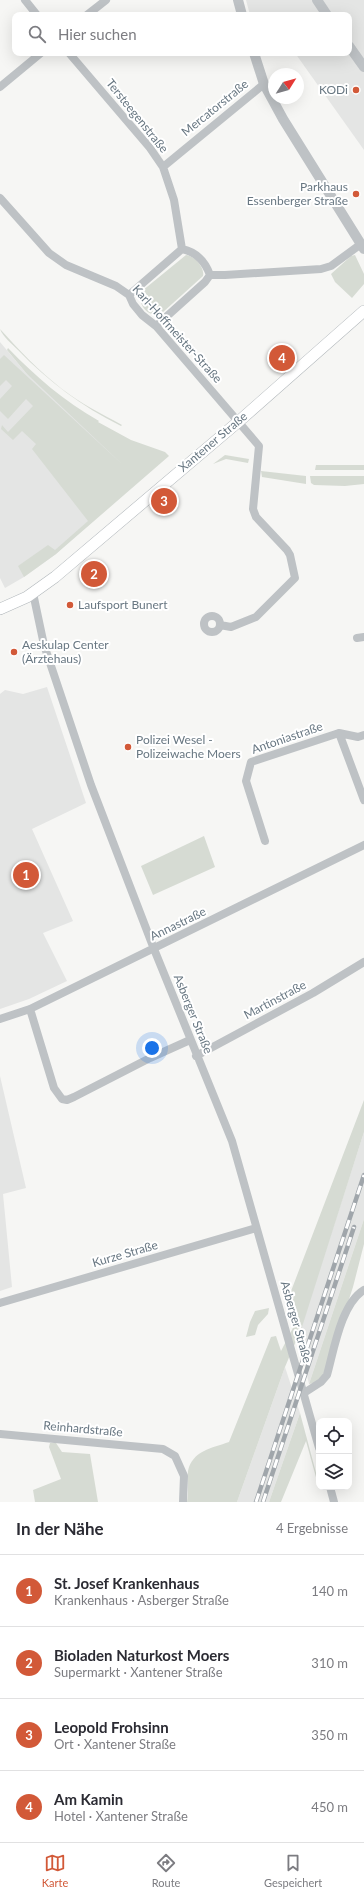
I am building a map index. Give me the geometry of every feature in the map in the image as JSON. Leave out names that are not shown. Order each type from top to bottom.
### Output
[{"type":"main road","name":"Xantener Straße","points":[[0,609],[33,593],[55,577],[360,321],[364,311]]},
{"type":"street","points":[[25,0],[35,12]]},
{"type":"street","points":[[91,12],[106,0]]},
{"type":"street","points":[[238,0],[241,12]]},
{"type":"street","points":[[317,0],[325,12]]},
{"type":"street","points":[[352,50],[364,67]]},
{"type":"street","points":[[0,87],[36,56]]},
{"type":"street","name":"Tersteegenstraße","points":[[72,56],[150,148],[163,167],[174,200],[182,249]]},
{"type":"street","points":[[210,275],[225,276],[321,269],[331,266],[362,246],[283,119],[264,84],[255,56]]},
{"type":"street","name":"Mercatorstraße","points":[[163,167],[264,84]]},
{"type":"street","name":"Karl-Hoffmeister-Straße","points":[[0,198],[49,253],[66,265],[116,286],[129,295],[133,304],[142,315],[156,326],[258,446],[252,509],[254,514],[287,550],[290,555],[295,578],[256,616],[231,627],[220,625]]},
{"type":"street","points":[[129,295],[182,249],[193,252],[206,266],[210,275]]},
{"type":"street","points":[[156,326],[205,282],[210,275]]},
{"type":"street","name":"Asberger Straße","points":[[33,593],[44,645],[91,785],[196,1056],[232,1141],[316,1437]]},
{"type":"street","points":[[339,733],[358,737],[364,735]]},
{"type":"street","name":"Antoniastraße","points":[[265,841],[246,781],[251,762],[339,733],[364,800]]},
{"type":"street","name":"Annastraße","points":[[0,1019],[30,1009],[364,846]]},
{"type":"street","name":"Martinstraße","points":[[196,1056],[313,993],[364,962]]},
{"type":"street","points":[[30,1009],[54,1088],[62,1099],[68,1100],[150,1058],[190,1040]]},
{"type":"street","name":"Kurze Straße","points":[[0,1302],[256,1228]]},
{"type":"street","points":[[304,1393],[321,1382],[327,1375],[346,1310],[359,1293],[364,1290]]},
{"type":"street","name":"Reinhardstraße","points":[[0,1434],[164,1449],[175,1456],[184,1476],[184,1502]]},
{"type":"street","points":[[331,1490],[334,1502]]},
{"type":"shaded area","points":[[246,0],[364,0],[364,150],[297,56],[352,56],[352,12],[249,12]]},
{"type":"shaded area","points":[[186,255],[199,263],[203,276],[162,313],[157,315],[149,313],[142,306],[140,301],[142,291]]},
{"type":"shaded area","points":[[355,255],[364,274],[364,284],[352,298],[335,282],[331,274],[351,256]]},
{"type":"shaded area","points":[[0,329],[45,375],[62,389],[42,373],[8,340]]},
{"type":"shaded area","points":[[0,342],[26,373],[148,467],[56,554],[24,577],[5,588],[0,578]]},
{"type":"shaded area","points":[[8,348],[51,388],[99,421],[98,422],[131,440],[165,452],[169,456],[56,554],[24,577],[18,566],[48,545],[55,550],[88,521],[32,449],[36,444],[22,431],[13,440],[1,429],[2,425],[8,432],[33,406],[26,399],[8,419],[0,411],[0,399],[12,386],[6,380],[0,386],[0,359],[4,355],[123,465],[26,373],[7,350]]},
{"type":"shaded area","points":[[62,389],[84,404],[122,425],[121,426],[106,418],[79,402]]},
{"type":"shaded area","points":[[225,455],[249,459],[248,463],[226,459],[213,464]]},
{"type":"shaded area","points":[[316,465],[364,465],[364,470],[315,470]]},
{"type":"shaded area","points":[[261,471],[306,476],[306,484],[262,477]]},
{"type":"shaded area","points":[[310,476],[364,476],[364,484],[345,486],[314,485],[311,483]]},
{"type":"shaded area","points":[[47,687],[86,803],[32,829],[73,921],[43,933],[67,981],[29,999],[0,1009],[0,694],[5,690],[23,694]]},
{"type":"shaded area","points":[[204,836],[215,867],[153,895],[141,866]]},
{"type":"shaded area","points":[[0,1076],[26,1188],[3,1194],[12,1287],[0,1291]]},
{"type":"shaded area","points":[[364,1100],[364,1132],[302,1327],[285,1367],[237,1502],[187,1502],[188,1471],[190,1464],[204,1451],[229,1442],[271,1337],[276,1336],[281,1351],[295,1324],[288,1299]]},
{"type":"shaded area","points":[[364,1132],[364,1219],[309,1384],[298,1337]]},
{"type":"shaded area","points":[[364,1219],[364,1244],[353,1287],[324,1375],[315,1383],[309,1384]]},
{"type":"shaded area","points":[[269,1308],[268,1314],[258,1325],[255,1335],[246,1337],[255,1311]]},
{"type":"shaded area","points":[[285,1367],[300,1413],[269,1502],[237,1502]]},
{"type":"shaded area","points":[[300,1413],[316,1477],[306,1441],[281,1502],[269,1502]]},
{"type":"shaded area","points":[[50,1443],[56,1443],[62,1452],[90,1454],[98,1502],[35,1502],[33,1490],[61,1479],[49,1447]]},
{"type":"railway","points":[[256,1502],[364,1175]]},
{"type":"railway","points":[[263,1502],[354,1227]]},
{"type":"place","name":"KODi","points":[[356,90]]},
{"type":"place","name":"Parkhaus Essenberger Straße","points":[[356,194]]},
{"type":"place","name":"Am Kamin","points":[[282,358]]},
{"type":"place","name":"Leopold Frohsinn","points":[[164,501]]},
{"type":"place","name":"Bioladen Naturkost Moers","points":[[94,574]]},
{"type":"place","name":"Laufsport Bunert","points":[[70,605]]},
{"type":"place","name":"Aeskulap Center (Ärztehaus)","points":[[14,652]]},
{"type":"place","name":"Polizei Wesel - Polizeiwache Moers","points":[[128,747]]},
{"type":"place","name":"St. Josef Krankenhaus","points":[[26,875]]}]
